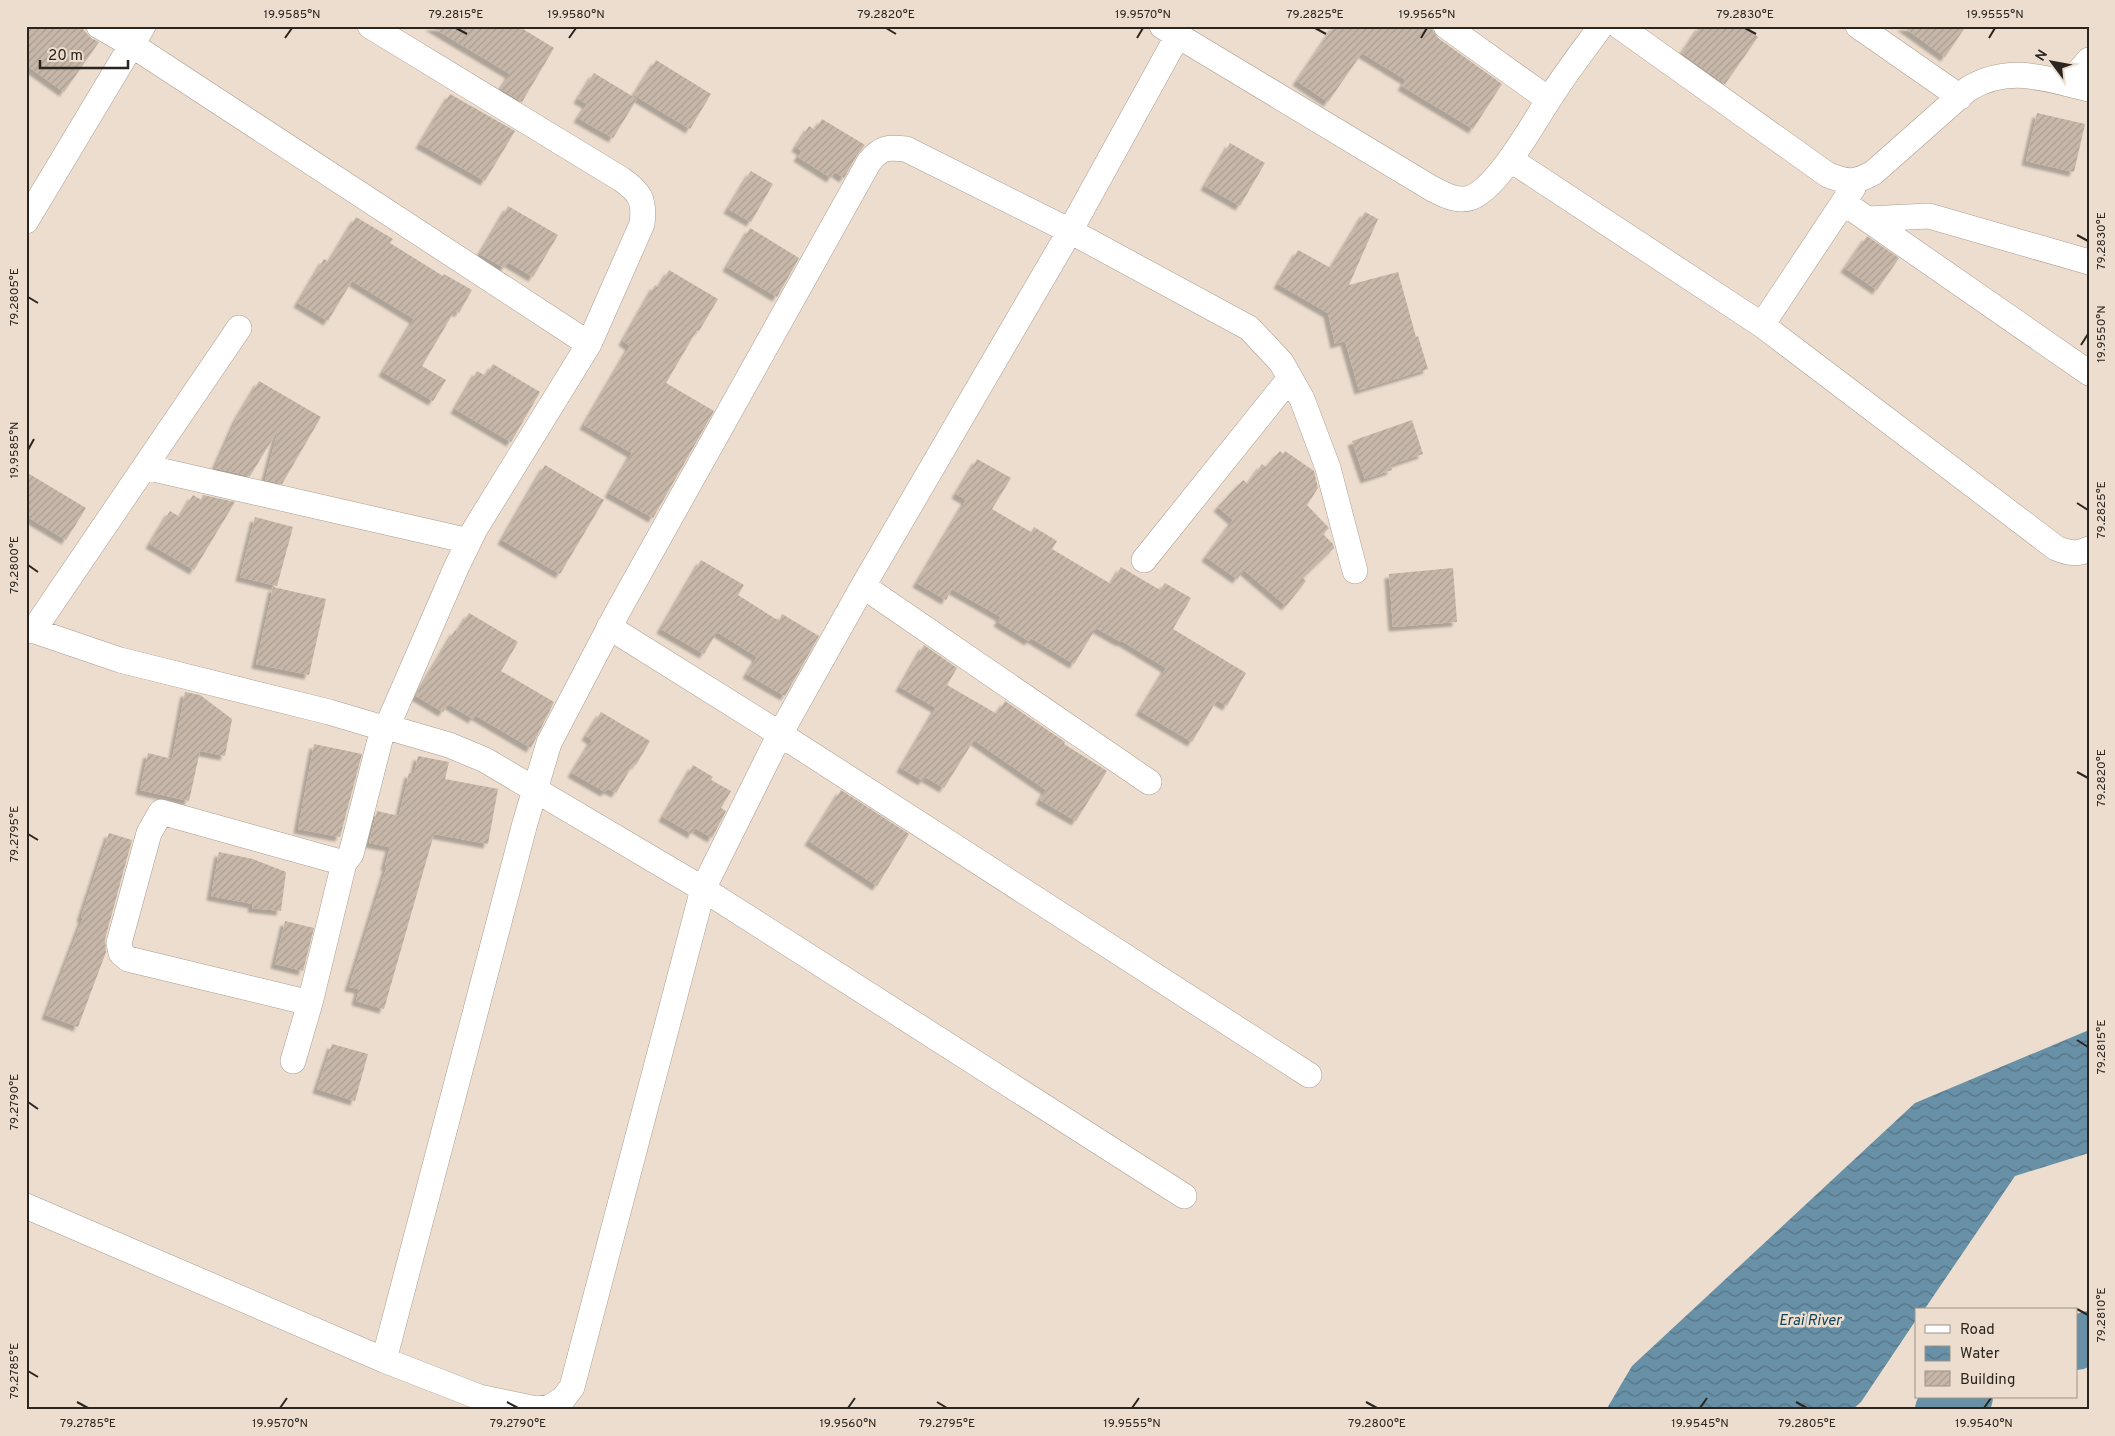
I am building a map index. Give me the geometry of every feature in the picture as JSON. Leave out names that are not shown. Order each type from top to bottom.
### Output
[{"type":"street","points":[[99,26],[137,36],[589,344]]},
{"type":"street","points":[[292,1061],[310,1003],[344,863],[351,854],[385,727],[469,542],[589,344],[642,224],[643,215],[641,198],[634,188],[370,26]]},
{"type":"street","points":[[1446,26],[1548,100]]},
{"type":"street","points":[[26,1206],[384,1360],[478,1397],[536,1409],[550,1407],[563,1400],[572,1387],[703,889],[780,734],[863,586],[1070,231],[1169,31],[1449,197],[1458,200],[1477,195],[1511,160],[1548,100],[1601,26]]},
{"type":"street","points":[[1620,26],[1828,175],[1842,181],[1858,181],[1873,173],[1960,96],[1983,80],[2009,74],[2019,74],[2078,87],[2089,60]]},
{"type":"street","points":[[1858,26],[1960,96]]},
{"type":"street","points":[[26,221],[137,36]]},
{"type":"street","points":[[384,1360],[535,789],[549,743],[609,627],[878,151],[892,147],[906,149],[1070,231],[1248,328],[1281,362],[1302,399],[1328,468],[1355,571]]},
{"type":"street","points":[[1511,160],[1762,325],[2056,548],[2070,554],[2082,553],[2089,549]]},
{"type":"street","points":[[1762,325],[1858,181]]},
{"type":"street","points":[[1844,202],[2089,373]]},
{"type":"street","points":[[1867,219],[1929,216],[2089,262]]},
{"type":"street","points":[[239,328],[145,467],[30,629],[120,660],[385,727],[449,745],[486,760],[703,889],[1184,1196]]},
{"type":"street","points":[[1144,560],[1290,378]]},
{"type":"street","points":[[145,467],[469,542]]},
{"type":"street","points":[[863,586],[1149,782]]},
{"type":"street","points":[[609,627],[780,734],[1309,1075]]},
{"type":"street","points":[[310,1003],[128,959],[121,953],[119,943],[149,834],[161,812],[344,863]]},
{"type":"water","name":"Erai River","points":[[2089,1030],[2089,1153],[2015,1176],[1925,1308],[1915,1308],[1915,1321],[1861,1402],[1852,1410],[1606,1410],[1632,1366],[1915,1103]]},
{"type":"building","points":[[26,26],[80,26],[91,38],[99,42],[64,92],[26,65]]},
{"type":"building","points":[[430,26],[518,26],[554,48],[522,102],[501,89],[510,74]]},
{"type":"building","points":[[1334,26],[1430,26],[1438,38],[1502,84],[1473,129],[1402,86],[1406,80],[1362,53],[1328,102],[1297,81]]},
{"type":"building","points":[[1700,26],[1743,26],[1758,37],[1725,84],[1682,53]]},
{"type":"building","points":[[1902,26],[1966,26],[1945,57]]},
{"type":"building","points":[[656,60],[711,94],[690,129],[634,95]]},
{"type":"building","points":[[594,73],[637,99],[613,138],[578,118],[587,104],[578,99]]},
{"type":"building","points":[[450,94],[515,131],[485,181],[420,144]]},
{"type":"building","points":[[2037,113],[2085,124],[2074,172],[2026,161]]},
{"type":"building","points":[[822,119],[865,145],[844,178],[835,172],[831,178],[798,157],[802,151],[796,147],[809,126],[815,130]]},
{"type":"building","points":[[1230,143],[1265,163],[1240,206],[1205,186]]},
{"type":"building","points":[[751,171],[773,184],[751,222],[728,209]]},
{"type":"building","points":[[508,206],[558,235],[533,277],[508,262],[504,268],[480,254]]},
{"type":"building","points":[[1365,212],[1378,219],[1349,285],[1398,272],[1416,337],[1418,336],[1428,369],[1359,390],[1345,341],[1335,344],[1328,313],[1278,284],[1298,250],[1331,268]]},
{"type":"building","points":[[356,217],[393,239],[390,243],[443,276],[444,274],[472,290],[459,313],[455,310],[422,366],[446,380],[433,401],[383,372],[414,319],[352,281],[328,321],[298,303],[324,259],[329,262]]},
{"type":"building","points":[[750,228],[799,258],[777,297],[727,267]]},
{"type":"building","points":[[1867,236],[1899,258],[1877,290],[1845,268]]},
{"type":"building","points":[[669,270],[718,299],[699,331],[697,330],[666,383],[714,411],[653,518],[609,493],[632,453],[584,425],[630,346],[623,341],[655,285],[659,287]]},
{"type":"building","points":[[493,364],[540,392],[511,442],[455,409],[477,371],[486,376]]},
{"type":"building","points":[[259,381],[321,417],[282,484],[265,480],[278,430],[250,476],[215,468],[237,418]]},
{"type":"building","points":[[1412,420],[1423,454],[1390,465],[1392,470],[1365,479],[1352,441]]},
{"type":"building","points":[[1280,451],[1283,454],[1285,451],[1314,471],[1318,488],[1307,505],[1329,528],[1323,534],[1333,544],[1334,548],[1303,578],[1306,581],[1286,606],[1244,570],[1237,579],[1206,557],[1233,520],[1218,507],[1243,480],[1248,484],[1262,464],[1266,467]]},
{"type":"building","points":[[977,459],[1011,478],[992,509],[1031,532],[1034,527],[1057,541],[1052,549],[1111,584],[1121,567],[1160,590],[1165,583],[1191,598],[1173,629],[1246,673],[1227,706],[1217,700],[1192,742],[1140,711],[1166,668],[1122,641],[1096,628],[1074,664],[1031,638],[1029,641],[998,622],[1001,617],[952,589],[946,600],[917,583],[966,500],[956,494]]},
{"type":"building","points":[[545,465],[604,500],[560,574],[502,540]]},
{"type":"building","points":[[26,472],[86,508],[66,540],[26,516]]},
{"type":"building","points":[[193,495],[201,500],[203,495],[235,502],[194,570],[150,544],[170,511],[180,517]]},
{"type":"building","points":[[255,517],[293,527],[277,586],[240,577]]},
{"type":"building","points":[[701,560],[744,585],[738,595],[779,621],[782,614],[819,636],[785,696],[747,674],[757,657],[717,632],[704,654],[661,629]]},
{"type":"building","points":[[1453,568],[1457,622],[1393,627],[1389,574]]},
{"type":"building","points":[[273,587],[326,599],[309,675],[256,664]]},
{"type":"building","points":[[469,613],[518,642],[501,671],[554,702],[531,748],[475,715],[473,719],[448,704],[443,712],[416,696],[455,630],[457,632]]},
{"type":"building","points":[[924,645],[957,668],[947,685],[997,714],[1005,701],[1065,742],[1064,744],[1107,771],[1076,821],[1040,800],[1046,790],[974,740],[944,788],[925,777],[923,781],[901,768],[936,708],[900,687]]},
{"type":"building","points":[[185,692],[200,695],[232,719],[225,756],[200,751],[189,801],[140,790],[148,753],[172,759]]},
{"type":"building","points":[[601,712],[650,741],[616,793],[608,789],[605,792],[572,773],[592,740],[586,736]]},
{"type":"building","points":[[314,744],[362,754],[340,837],[298,829]]},
{"type":"building","points":[[418,756],[449,762],[445,779],[498,789],[488,844],[434,834],[384,1009],[356,1001],[359,989],[349,987],[387,866],[385,866],[390,847],[369,843],[377,811],[399,816],[409,773],[414,774]]},
{"type":"building","points":[[693,765],[713,777],[711,780],[731,791],[721,808],[726,811],[712,838],[695,828],[692,834],[663,817]]},
{"type":"building","points":[[841,790],[909,834],[877,886],[809,841]]},
{"type":"building","points":[[109,833],[132,840],[105,939],[106,952],[78,1027],[46,1015],[83,918],[81,917]]},
{"type":"building","points":[[219,852],[253,859],[286,872],[281,911],[252,908],[253,904],[211,896]]},
{"type":"building","points":[[285,921],[314,928],[303,971],[275,964]]},
{"type":"building","points":[[332,1044],[368,1054],[355,1101],[317,1089]]},
{"type":"waterway","points":[[2078,1343],[2089,1337]]},
{"type":"waterway","points":[[1941,1410],[1965,1398]]}]
